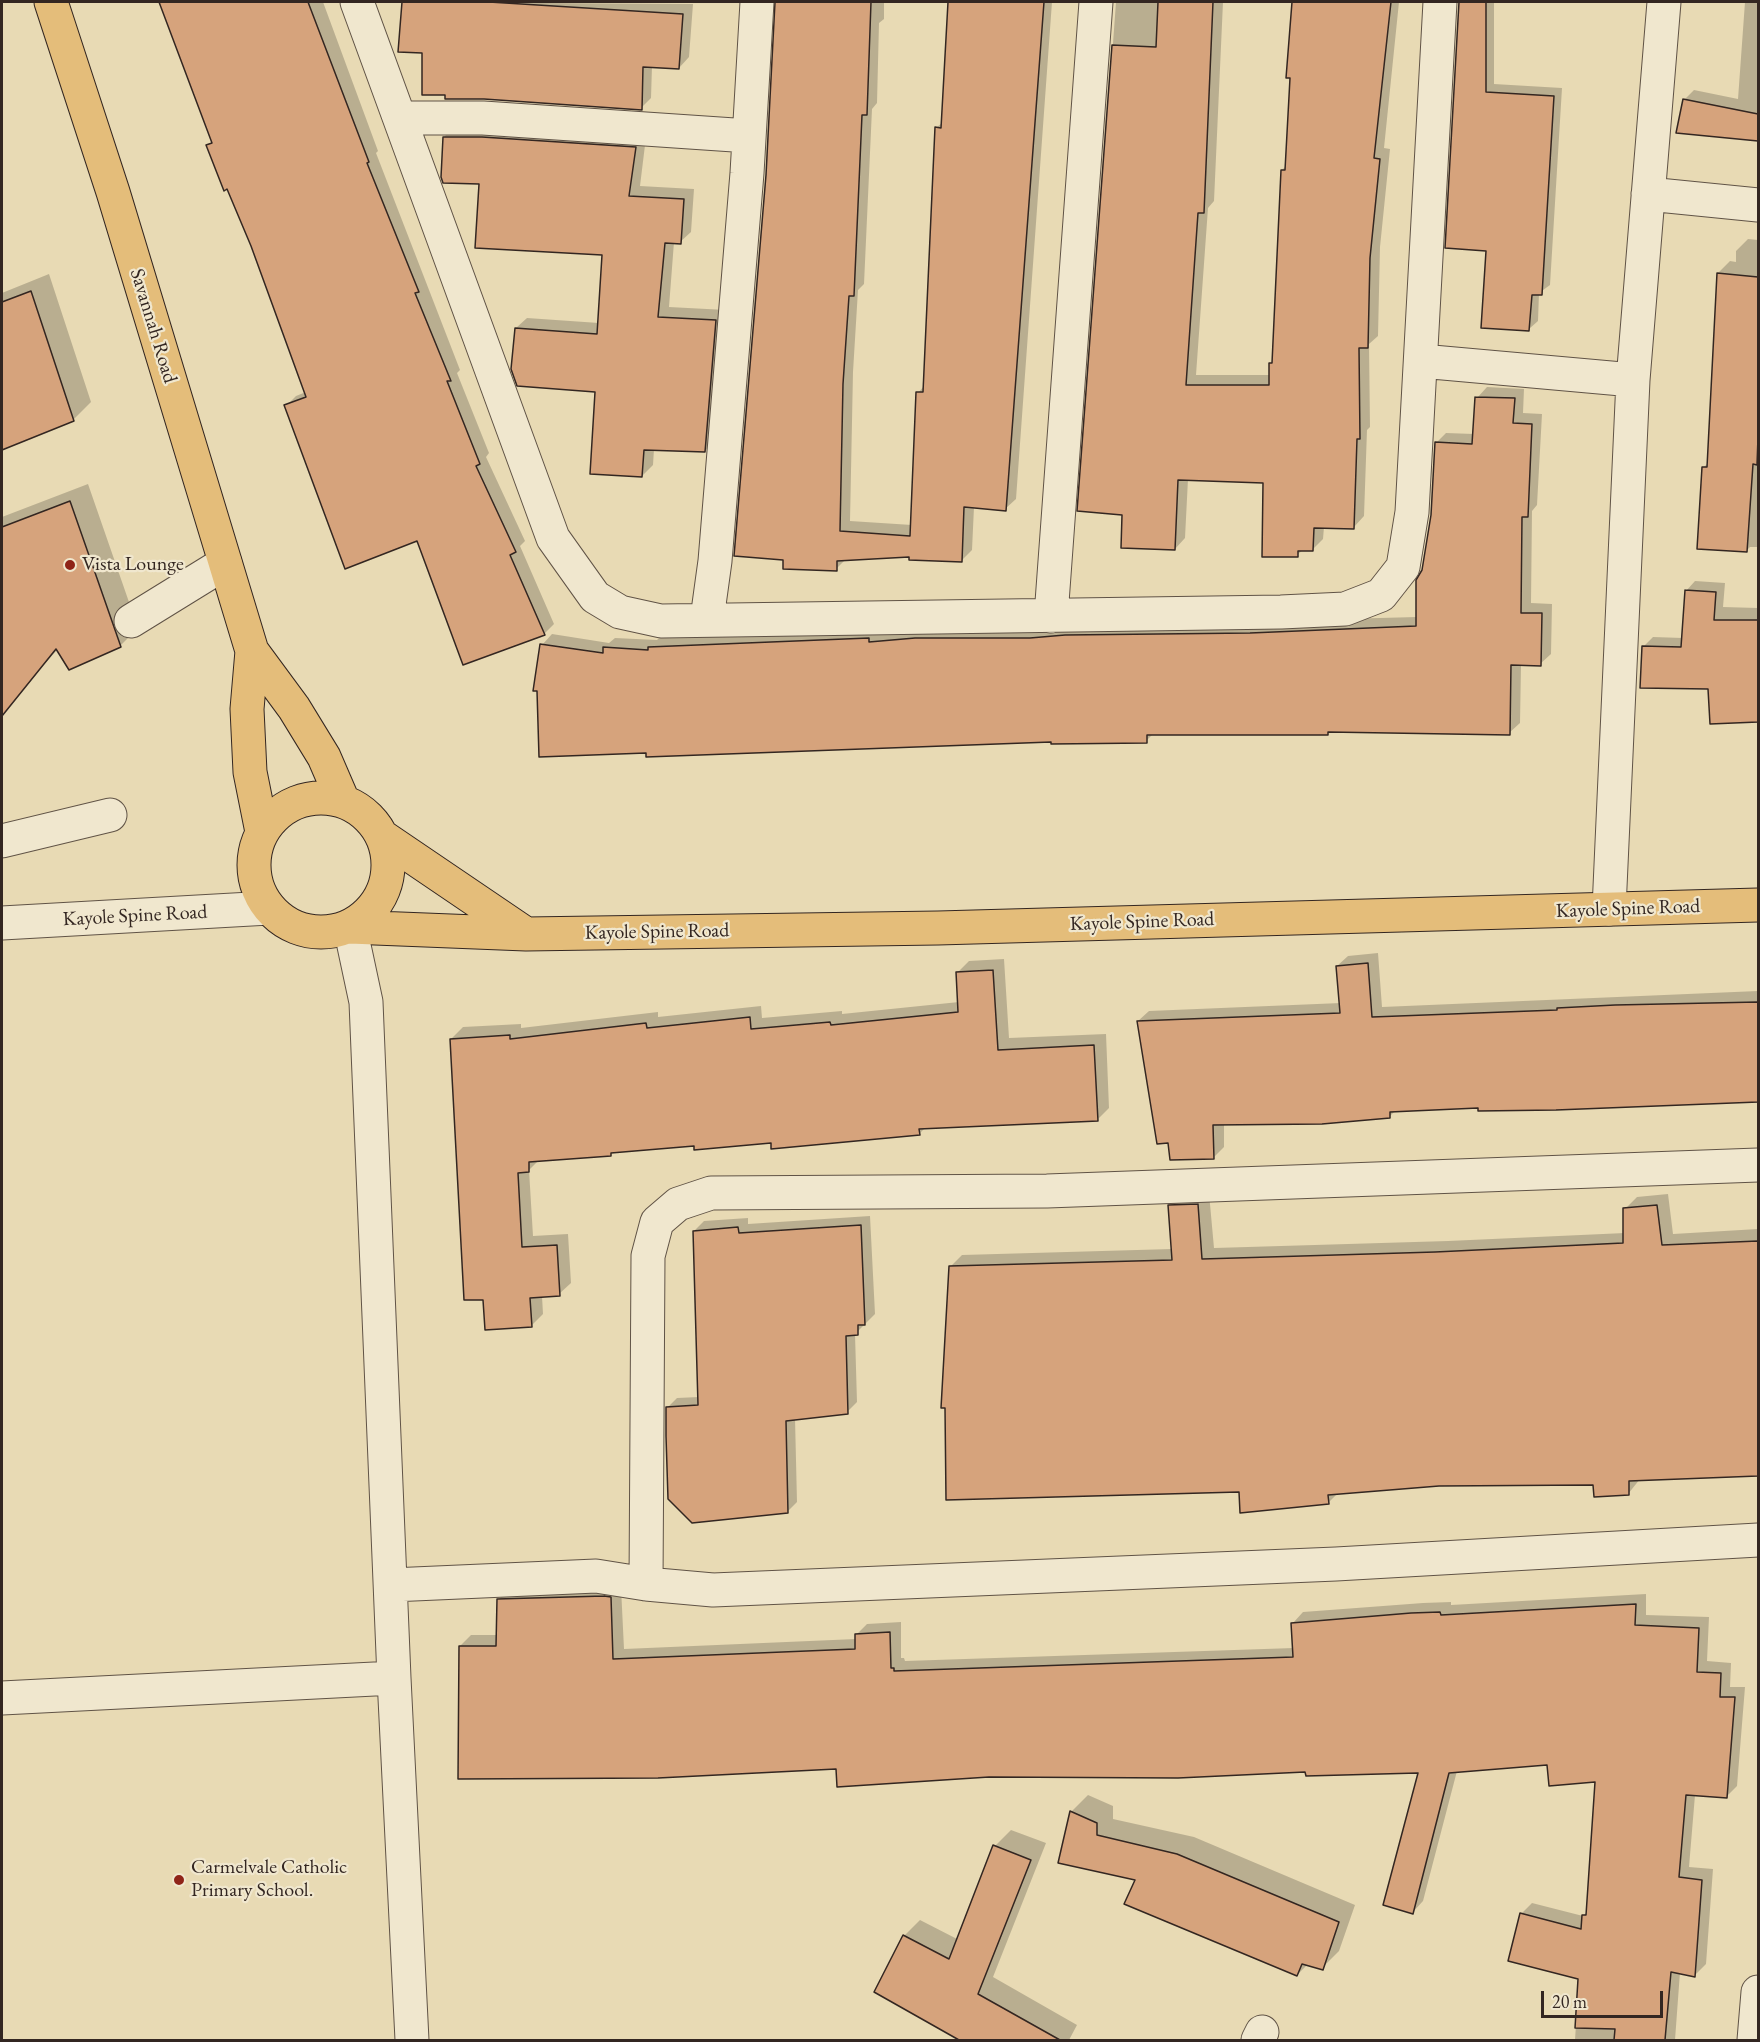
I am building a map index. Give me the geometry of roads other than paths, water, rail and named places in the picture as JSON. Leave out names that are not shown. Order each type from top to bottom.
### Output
[{"type":"main road","name":"Savannah Road","points":[[51,2],[113,192],[252,651],[294,708],[324,757],[343,801]]},
{"type":"main road","name":"Savannah Road","points":[[252,651],[247,709],[250,762],[262,832]]},
{"type":"main road","points":[[316,797],[343,801],[367,815],[383,837],[389,857],[388,878],[380,898],[368,915],[350,927],[328,933],[306,932],[285,923],[269,908],[258,889],[254,870],[255,850],[262,832],[274,817],[289,805],[316,797]]},
{"type":"main road","points":[[383,837],[526,934]]},
{"type":"main road","name":"Kayole Spine Road","points":[[350,927],[526,934],[938,928],[1758,905]]},
{"type":"street","points":[[357,2],[553,538],[595,597],[620,612],[661,621],[1052,616],[1345,609],[1380,595],[1403,567],[1412,512],[1440,2]]},
{"type":"street","points":[[707,619],[715,561],[758,2]]},
{"type":"street","points":[[1052,616],[1096,2]]},
{"type":"street","points":[[1609,909],[1633,380],[1664,2]]},
{"type":"street","points":[[401,118],[483,118],[749,136]]},
{"type":"street","points":[[1648,194],[1758,205]]},
{"type":"street","points":[[1421,361],[1633,380]]},
{"type":"street","points":[[131,621],[225,563]]},
{"type":"street","points":[[2,841],[110,815]]},
{"type":"street","name":"Kayole Spine Road","points":[[2,923],[269,908]]},
{"type":"street","points":[[350,927],[366,1002],[394,1678],[412,2040]]},
{"type":"street","points":[[646,1584],[648,1256],[657,1222],[678,1204],[711,1193],[1047,1191],[1758,1165]]},
{"type":"street","points":[[391,1585],[596,1576],[646,1584],[725,1589],[1324,1564],[1758,1540]]},
{"type":"street","points":[[2,1698],[394,1678]]},
{"type":"street","points":[[1754,2040],[1758,1992]]},
{"type":"place","name":"Vista Lounge","points":[[70,565]]},
{"type":"place","name":"Carmelvale Catholic Primary School.","points":[[179,1880]]}]
